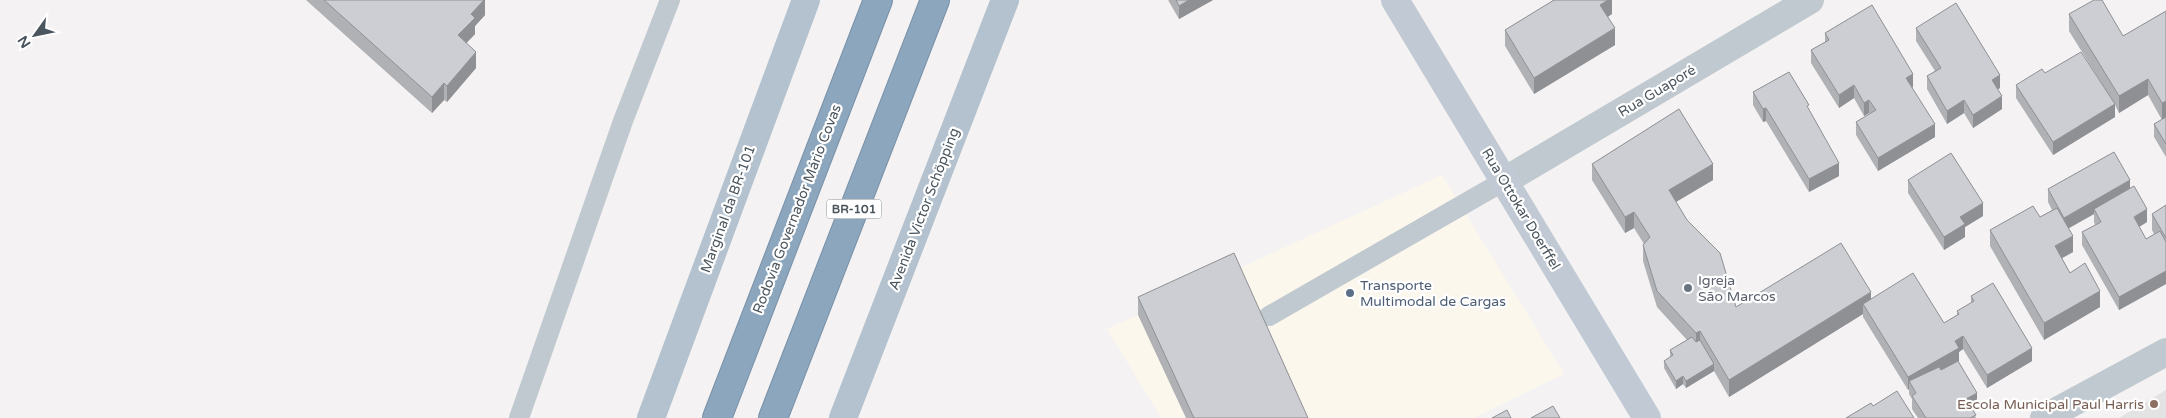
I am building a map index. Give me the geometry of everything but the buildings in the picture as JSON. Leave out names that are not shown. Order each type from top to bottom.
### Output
[{"type":"highway","name":"Rodovia Governador Mário Covas","points":[[717,418],[878,0]]},
{"type":"highway","name":"BR-101","points":[[773,418],[935,0]]},
{"type":"main road","name":"Marginal da BR-101","points":[[651,418],[806,0]]},
{"type":"main road","name":"Avenida Victor Schöpping","points":[[843,418],[1005,0]]},
{"type":"main road","points":[[992,34],[1011,0]]},
{"type":"main road","name":"Rua Ottokar Doerffel","points":[[1395,0],[1647,418]]},
{"type":"street","name":"Rua Guaporé","points":[[1504,181],[1810,0]]},
{"type":"street","points":[[2044,418],[2166,352]]},
{"type":"lane","points":[[519,418],[623,121],[670,0]]},
{"type":"lane","points":[[1269,316],[1504,181]]},
{"type":"shaded area","name":"Transporte Multimodal de Cargas","points":[[1442,175],[1564,374],[1474,418],[1161,418],[1107,329]]},
{"type":"shaded area","name":"Escola Municipal Paul Harris","points":[[2166,390],[2166,418],[2119,418]]},
{"type":"place","name":"Igreja São Marcos","points":[[1688,288]]},
{"type":"place","name":"Transporte Multimodal de Cargas","points":[[1350,293]]},
{"type":"place","name":"Escola Municipal Paul Harris","points":[[2154,404]]}]
